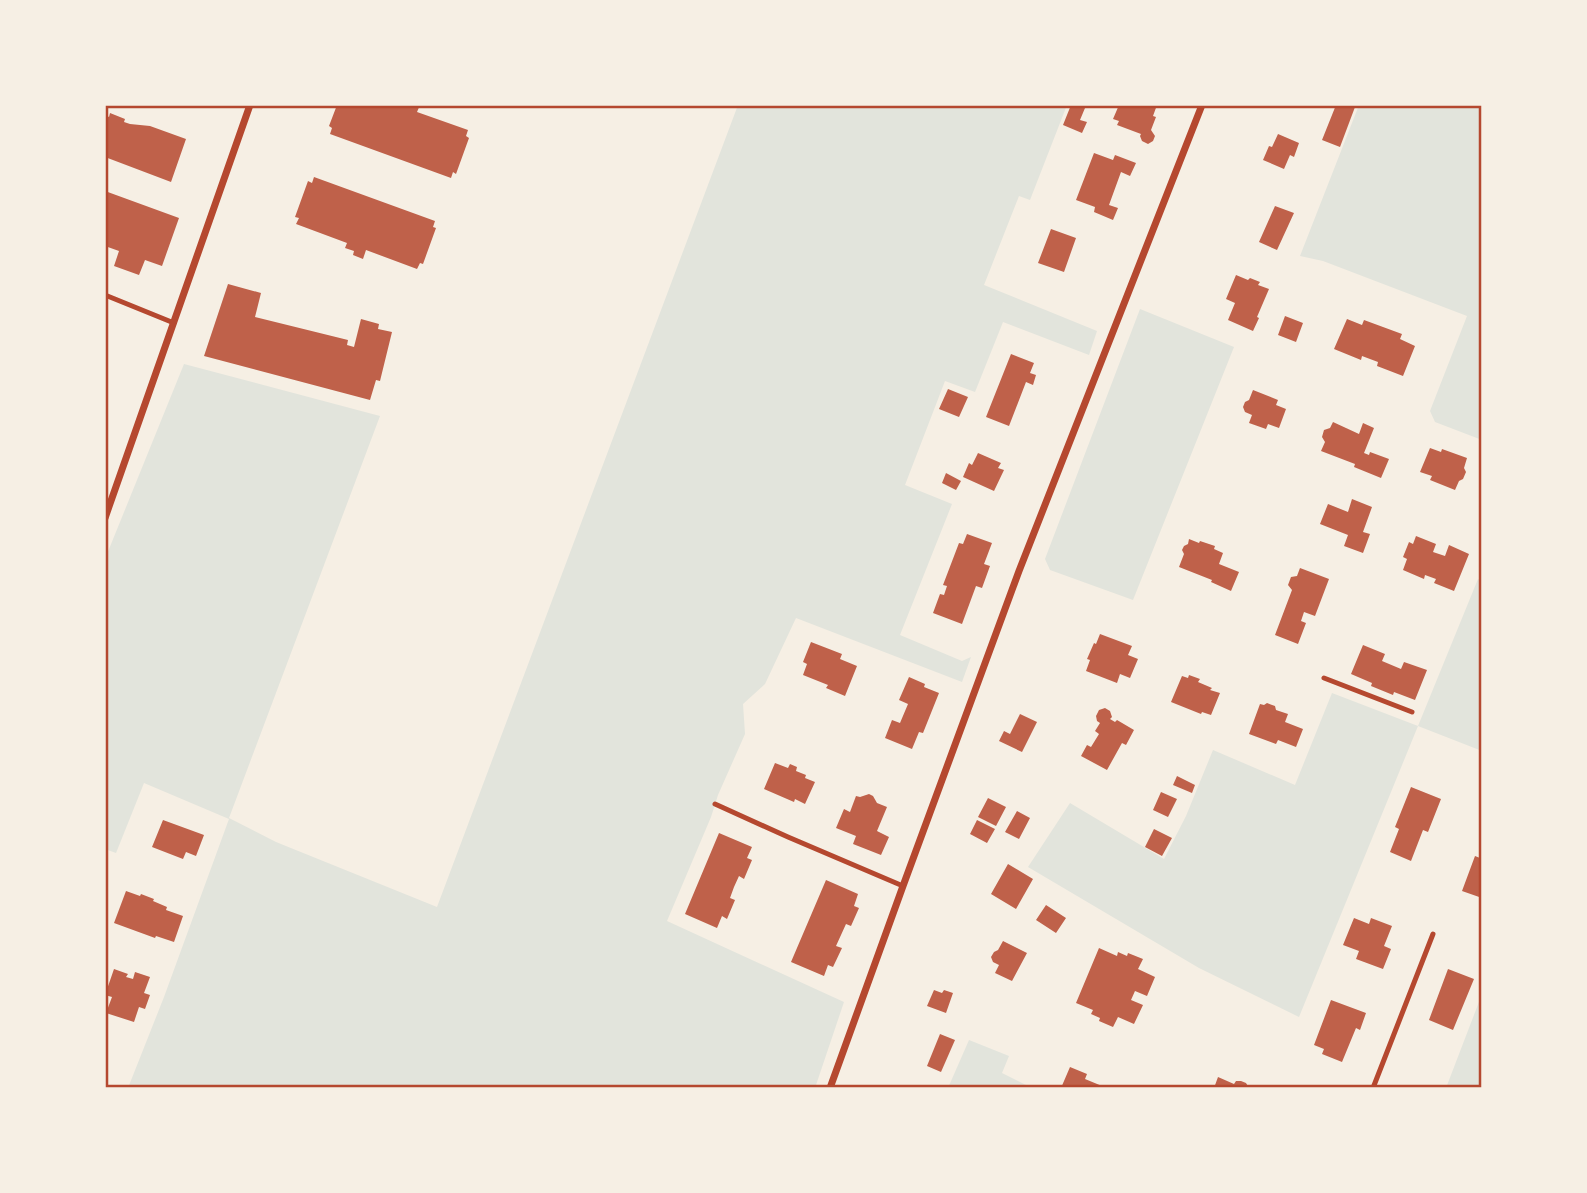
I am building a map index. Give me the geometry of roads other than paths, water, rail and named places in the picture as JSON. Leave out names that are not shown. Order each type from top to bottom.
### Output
[{"type":"street","points":[[105,518],[250,105]]},
{"type":"street","points":[[830,1088],[1019,571],[1202,105]]},
{"type":"lane","points":[[105,295],[174,323]]},
{"type":"lane","points":[[1324,678],[1412,712]]},
{"type":"lane","points":[[715,804],[902,886]]},
{"type":"lane","points":[[1373,1088],[1433,934]]}]
